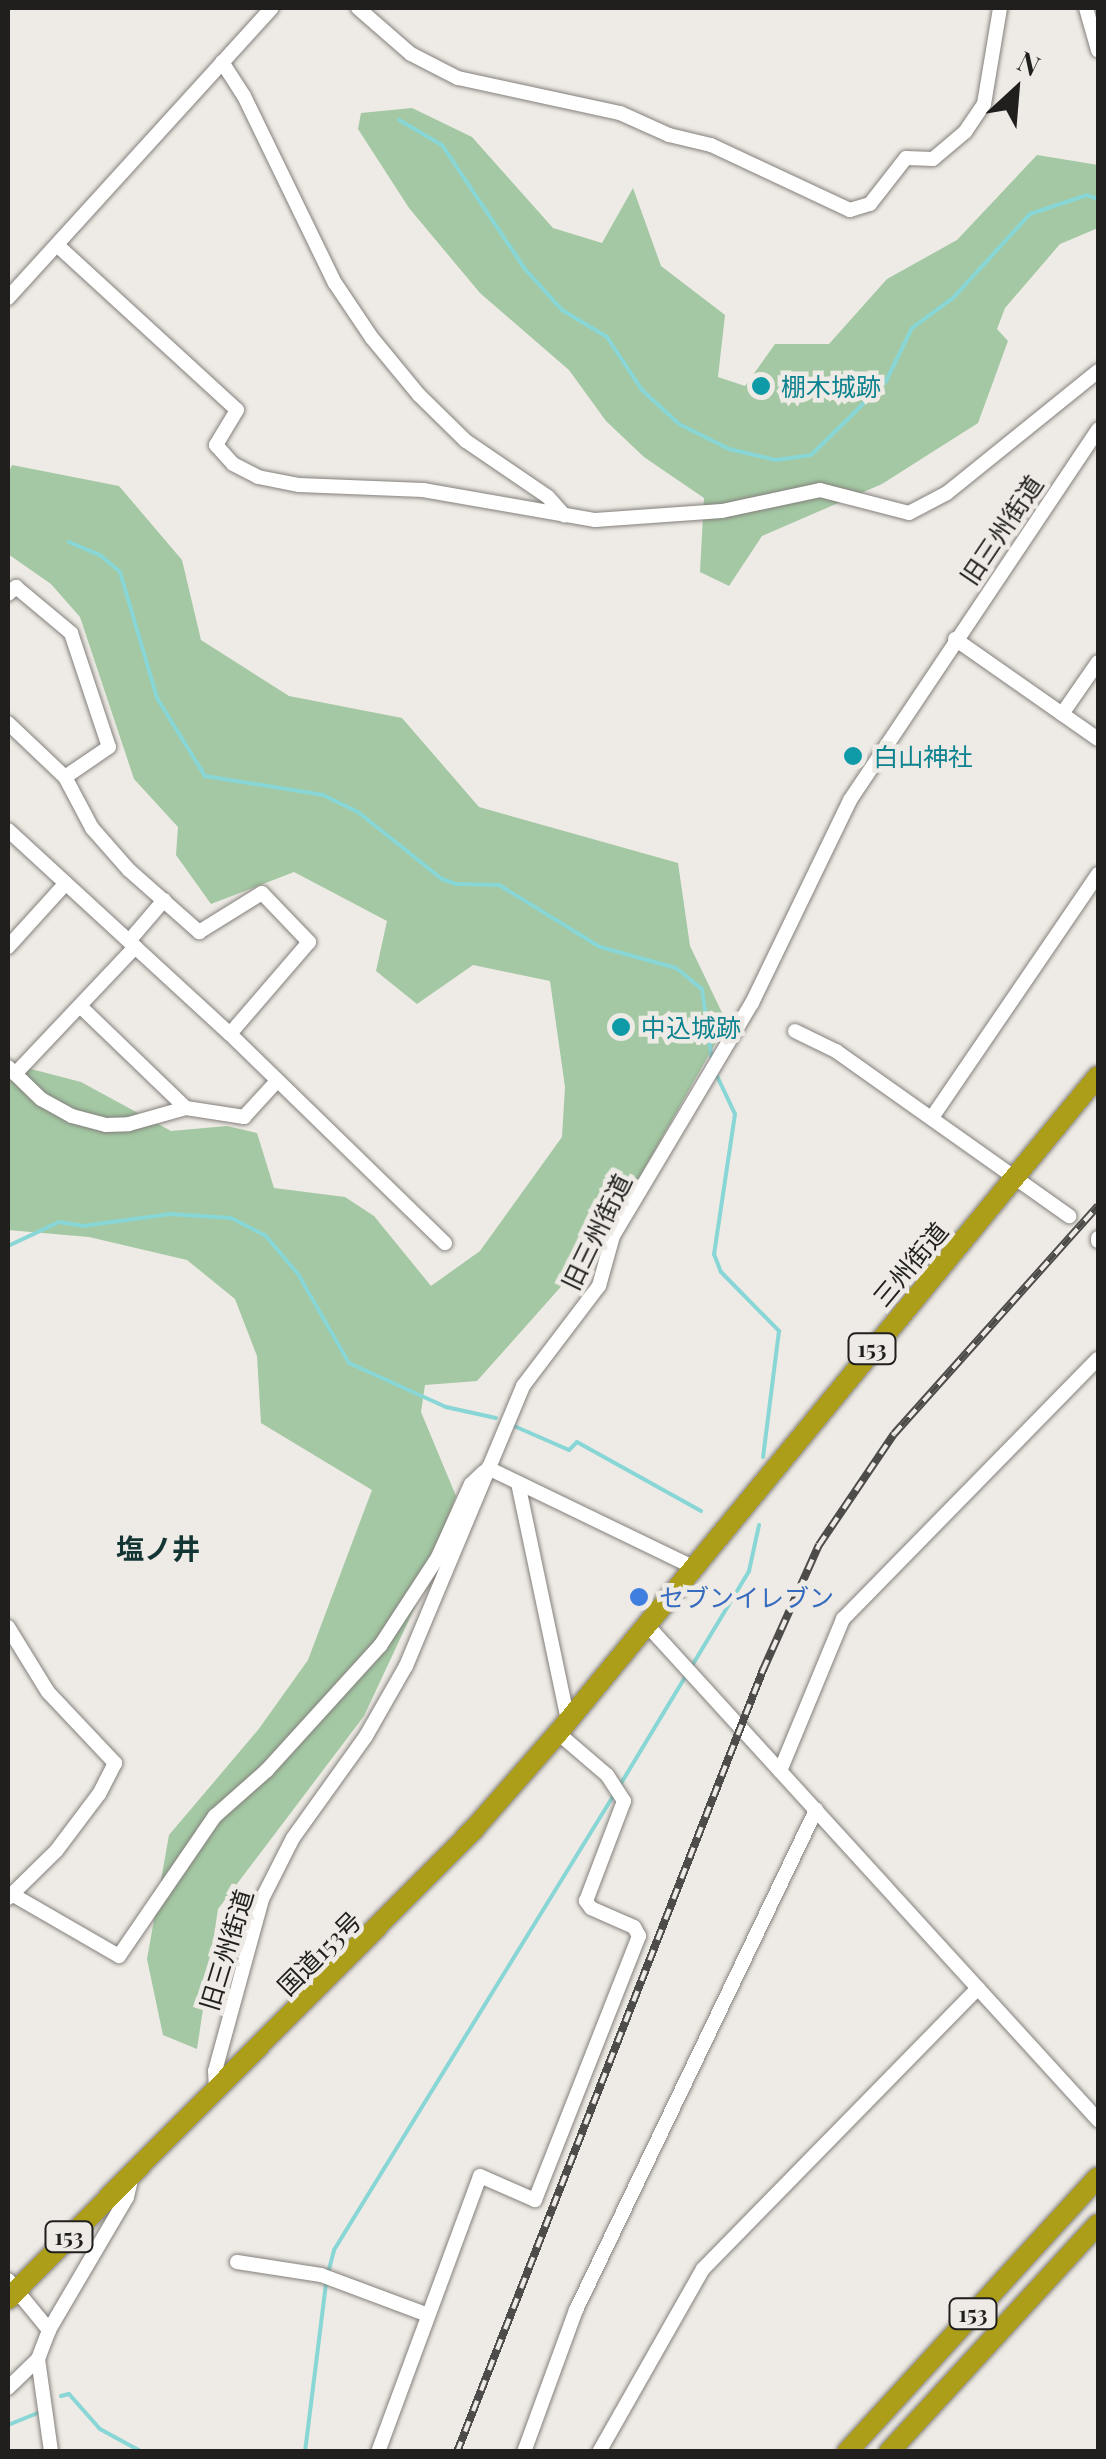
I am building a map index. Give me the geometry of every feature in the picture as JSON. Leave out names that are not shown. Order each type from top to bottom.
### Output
[{"type":"highway","name":"三州街道","points":[[647,1625],[1098,1076]]},
{"type":"highway","name":"国道153号","points":[[10,2290],[383,1924],[563,1727],[647,1625]]},
{"type":"highway","name":"153","points":[[848,2452],[1098,2177]]},
{"type":"highway","name":"153","points":[[889,2452],[1098,2224]]},
{"type":"street","points":[[8,298],[272,8]]},
{"type":"street","points":[[358,8],[411,54],[458,78],[620,113],[669,134],[711,145],[850,210],[870,204],[906,158],[934,159],[965,132],[984,104],[1000,8]]},
{"type":"street","points":[[1086,8],[1098,50]]},
{"type":"street","points":[[222,62],[244,96],[335,283],[372,338],[419,396],[466,440],[548,497],[565,516]]},
{"type":"street","points":[[57,245],[238,410],[216,446],[233,464],[258,477],[299,484],[423,490],[595,520],[722,510],[820,490],[909,513],[947,493],[1098,371]]},
{"type":"street","name":"旧三州街道","points":[[216,2089],[215,2071],[262,1899],[293,1838],[366,1736],[406,1666],[524,1386],[599,1286],[613,1236],[752,1003],[850,800],[1098,430]]},
{"type":"street","points":[[8,594],[16,587],[71,633],[109,746],[65,776]]},
{"type":"street","points":[[955,639],[1098,739]]},
{"type":"street","points":[[1062,714],[1098,662]]},
{"type":"street","points":[[8,722],[65,776],[92,828],[199,932],[262,892],[309,942],[230,1034]]},
{"type":"street","points":[[8,830],[230,1034],[445,1242]]},
{"type":"street","points":[[932,1116],[1098,874]]},
{"type":"street","points":[[8,947],[66,883]]},
{"type":"street","points":[[164,900],[80,1006],[11,1070],[41,1099],[72,1116],[106,1125],[130,1124],[186,1108],[244,1118],[277,1081]]},
{"type":"street","points":[[80,1006],[186,1108]]},
{"type":"street","points":[[795,1031],[836,1050],[1069,1216]]},
{"type":"street","points":[[780,1770],[843,1619],[1098,1358]]},
{"type":"street","points":[[8,1626],[48,1692],[115,1763],[100,1794],[11,1898],[70,1924],[108,1954],[120,1956],[215,1816],[267,1770],[380,1646],[438,1556],[471,1484],[488,1468],[693,1567]]},
{"type":"street","points":[[378,2452],[480,2176],[535,2200],[638,1936],[634,1927],[590,1908],[586,1901],[622,1809],[617,1788],[563,1727],[518,1483]]},
{"type":"street","points":[[647,1625],[1098,2120]]},
{"type":"street","points":[[524,2452],[576,2310],[816,1810]]},
{"type":"street","points":[[599,2452],[703,2269],[978,1988]]},
{"type":"street","points":[[8,2388],[38,2359],[49,2330],[127,2197],[132,2174]]},
{"type":"street","points":[[237,2262],[327,2277],[428,2316]]},
{"type":"street","points":[[10,2290],[49,2330]]},
{"type":"street","points":[[38,2359],[51,2452]]},
{"type":"green space","points":[[412,108],[472,137],[553,228],[602,243],[633,188],[661,266],[725,315],[718,377],[745,386],[775,344],[829,344],[887,279],[957,240],[1037,155],[1098,165],[1098,228],[1060,244],[1005,308],[997,329],[1008,341],[978,423],[882,484],[762,536],[729,586],[700,572],[704,498],[644,457],[606,421],[569,370],[480,293],[409,208],[358,129],[361,113]]},
{"type":"green space","points":[[12,465],[119,486],[182,560],[201,640],[289,696],[402,718],[479,807],[678,863],[690,946],[727,1023],[622,1208],[582,1263],[477,1381],[425,1385],[421,1412],[456,1496],[415,1607],[364,1716],[218,1909],[197,2049],[163,2035],[147,1959],[169,1835],[258,1730],[308,1660],[372,1490],[261,1423],[257,1356],[235,1299],[187,1260],[89,1237],[8,1230],[8,1063],[81,1082],[171,1131],[227,1126],[257,1133],[274,1188],[345,1197],[374,1216],[431,1286],[480,1251],[562,1137],[565,1087],[550,981],[473,965],[417,1004],[376,971],[387,921],[294,872],[211,904],[176,855],[178,827],[134,779],[80,617],[51,584],[8,554],[8,474]]},
{"type":"waterway","points":[[399,120],[442,145],[525,269],[562,310],[607,337],[642,390],[679,424],[729,449],[776,460],[811,455],[886,381],[912,328],[953,298],[1030,214],[1087,195],[1098,199]]},
{"type":"waterway","points":[[69,542],[100,555],[120,572],[157,698],[205,776],[323,795],[358,812],[442,879],[456,884],[499,885],[600,947],[676,968],[702,989],[712,1060]]},
{"type":"waterway","points":[[717,1076],[735,1114],[714,1254],[721,1272],[779,1331],[763,1457]]},
{"type":"waterway","points":[[8,1246],[59,1222],[83,1226],[170,1214],[231,1218],[265,1235],[298,1274],[349,1363],[446,1407],[496,1418]]},
{"type":"waterway","points":[[514,1426],[569,1450],[577,1442],[701,1511]]},
{"type":"waterway","points":[[620,1785],[749,1571],[759,1525]]},
{"type":"waterway","points":[[328,2273],[334,2250],[615,1793]]},
{"type":"waterway","points":[[305,2452],[326,2283]]},
{"type":"waterway","points":[[61,2396],[69,2394],[100,2429],[142,2452]]},
{"type":"waterway","points":[[8,2425],[38,2413]]},
{"type":"railway","points":[[457,2452],[763,1670],[819,1545],[894,1434],[1098,1206]]},
{"type":"place","name":"棚木城跡","points":[[761,386]]},
{"type":"place","name":"白山神社","points":[[853,756]]},
{"type":"place","name":"中込城跡","points":[[621,1027]]},
{"type":"place","name":"セブンイレブン","points":[[639,1597]]},
{"type":"district","name":"塩ノ井","points":[[158,1548]]}]
